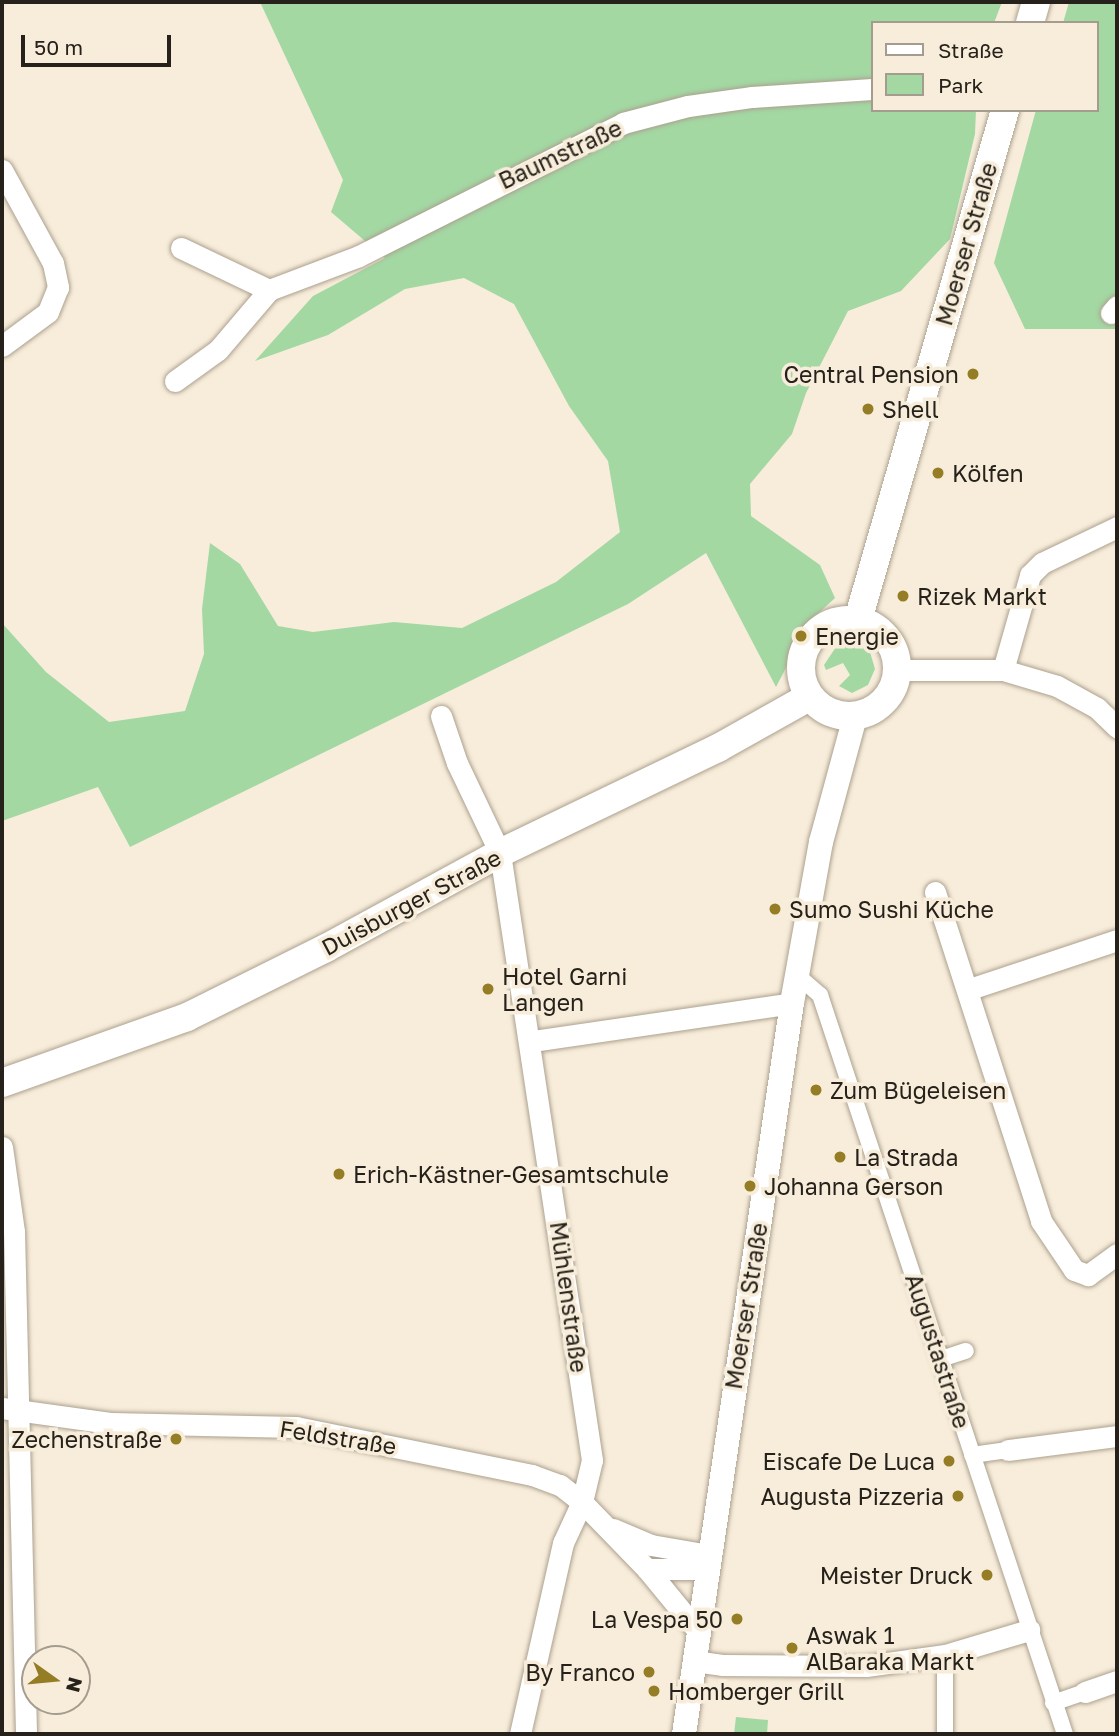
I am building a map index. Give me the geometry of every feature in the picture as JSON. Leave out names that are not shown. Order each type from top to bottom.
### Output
[{"type":"main road","points":[[1031,21],[1036,2]]},
{"type":"main road","name":"Moerser Straße","points":[[858,620],[1004,112]]},
{"type":"main road","points":[[841,620],[858,620],[887,638],[898,670],[886,700],[855,717],[826,710],[809,697],[800,668],[812,636],[841,620]]},
{"type":"main road","name":"Duisburger Straße","points":[[2,1083],[187,1017],[326,948],[500,853],[718,748],[809,697]]},
{"type":"street","name":"Baumstraße","points":[[175,381],[218,350],[269,290],[359,256],[623,123],[688,106],[752,97],[870,89]]},
{"type":"street","points":[[2,170],[53,263],[58,287],[48,312],[2,346]]},
{"type":"street","points":[[181,248],[269,290]]},
{"type":"street","points":[[1003,670],[1030,575],[1042,563],[1117,527]]},
{"type":"street","points":[[898,670],[1003,670],[1057,685],[1097,708],[1117,727]]},
{"type":"street","name":"Mühlenstraße","points":[[441,716],[457,763],[500,853],[532,1041],[592,1460],[582,1502],[563,1543],[520,1734]]},
{"type":"street","name":"Moerser Straße","points":[[684,1734],[792,1003],[821,842],[855,717]]},
{"type":"street","points":[[935,892],[1041,1221],[1074,1270],[1088,1275],[1117,1254]]},
{"type":"street","points":[[967,990],[1117,940]]},
{"type":"street","name":"Augustastraße","points":[[797,976],[820,995],[1065,1734]]},
{"type":"street","points":[[532,1041],[792,1003]]},
{"type":"street","points":[[2,1147],[14,1231],[9,1410],[26,1734]]},
{"type":"street","points":[[941,1359],[966,1351]]},
{"type":"street","name":"Feldstraße","points":[[9,1410],[110,1423],[296,1427],[531,1475],[561,1485],[613,1529],[698,1631]]},
{"type":"street","points":[[972,1455],[1117,1436]]},
{"type":"street","name":"Feldstraße","points":[[613,1529],[651,1545],[708,1562]]},
{"type":"street","points":[[648,1569],[708,1562]]},
{"type":"street","points":[[694,1661],[722,1665],[866,1666],[945,1655],[1029,1630]]},
{"type":"street","points":[[945,1655],[945,1734]]},
{"type":"street","points":[[1053,1703],[1117,1681]]},
{"type":"green space","points":[[260,2],[1002,2],[995,21],[870,21],[870,112],[976,112],[975,134],[950,239],[901,291],[848,311],[806,393],[792,434],[750,484],[751,516],[820,565],[835,598],[811,620],[776,687],[706,553],[628,604],[130,847],[98,787],[2,821],[2,623],[46,672],[109,722],[185,711],[204,654],[202,609],[210,543],[240,564],[278,626],[313,632],[394,622],[462,628],[556,582],[620,532],[608,461],[569,406],[514,304],[464,278],[405,289],[328,335],[255,361],[313,296],[385,258],[331,212],[343,180]]},
{"type":"green space","points":[[1069,2],[1117,2],[1117,329],[1025,329],[994,263],[1035,112],[1098,112],[1098,21],[1064,21]]},
{"type":"green space","points":[[856,642],[870,652],[875,669],[868,685],[852,693],[839,686],[850,675],[843,663],[826,670],[824,665],[838,644]]},
{"type":"green space","points":[[736,1717],[768,1720],[767,1734],[734,1734]]},
{"type":"place","name":"Central Pension","points":[[973,374]]},
{"type":"place","name":"Shell","points":[[868,409]]},
{"type":"place","name":"Kölfen","points":[[938,473]]},
{"type":"place","name":"Rizek Markt","points":[[903,596]]},
{"type":"place","name":"Energie","points":[[801,636]]},
{"type":"place","name":"Sumo Sushi Küche","points":[[775,909]]},
{"type":"place","name":"Hotel Garni Langen","points":[[488,989]]},
{"type":"place","name":"Zum Bügeleisen","points":[[816,1090]]},
{"type":"place","name":"La Strada","points":[[840,1157]]},
{"type":"place","name":"Erich-Kästner-Gesamtschule","points":[[339,1174]]},
{"type":"place","name":"Johanna Gerson","points":[[750,1186]]},
{"type":"place","name":"Zechenstraße","points":[[176,1439]]},
{"type":"place","name":"Eiscafe De Luca","points":[[949,1461]]},
{"type":"place","name":"Augusta Pizzeria","points":[[958,1496]]},
{"type":"place","name":"Meister Druck","points":[[987,1575]]},
{"type":"place","name":"La Vespa 50","points":[[737,1619]]},
{"type":"place","name":"Aswak 1 AlBaraka Markt","points":[[792,1648]]},
{"type":"place","name":"By Franco","points":[[649,1672]]},
{"type":"place","name":"Homberger Grill","points":[[654,1691]]}]
